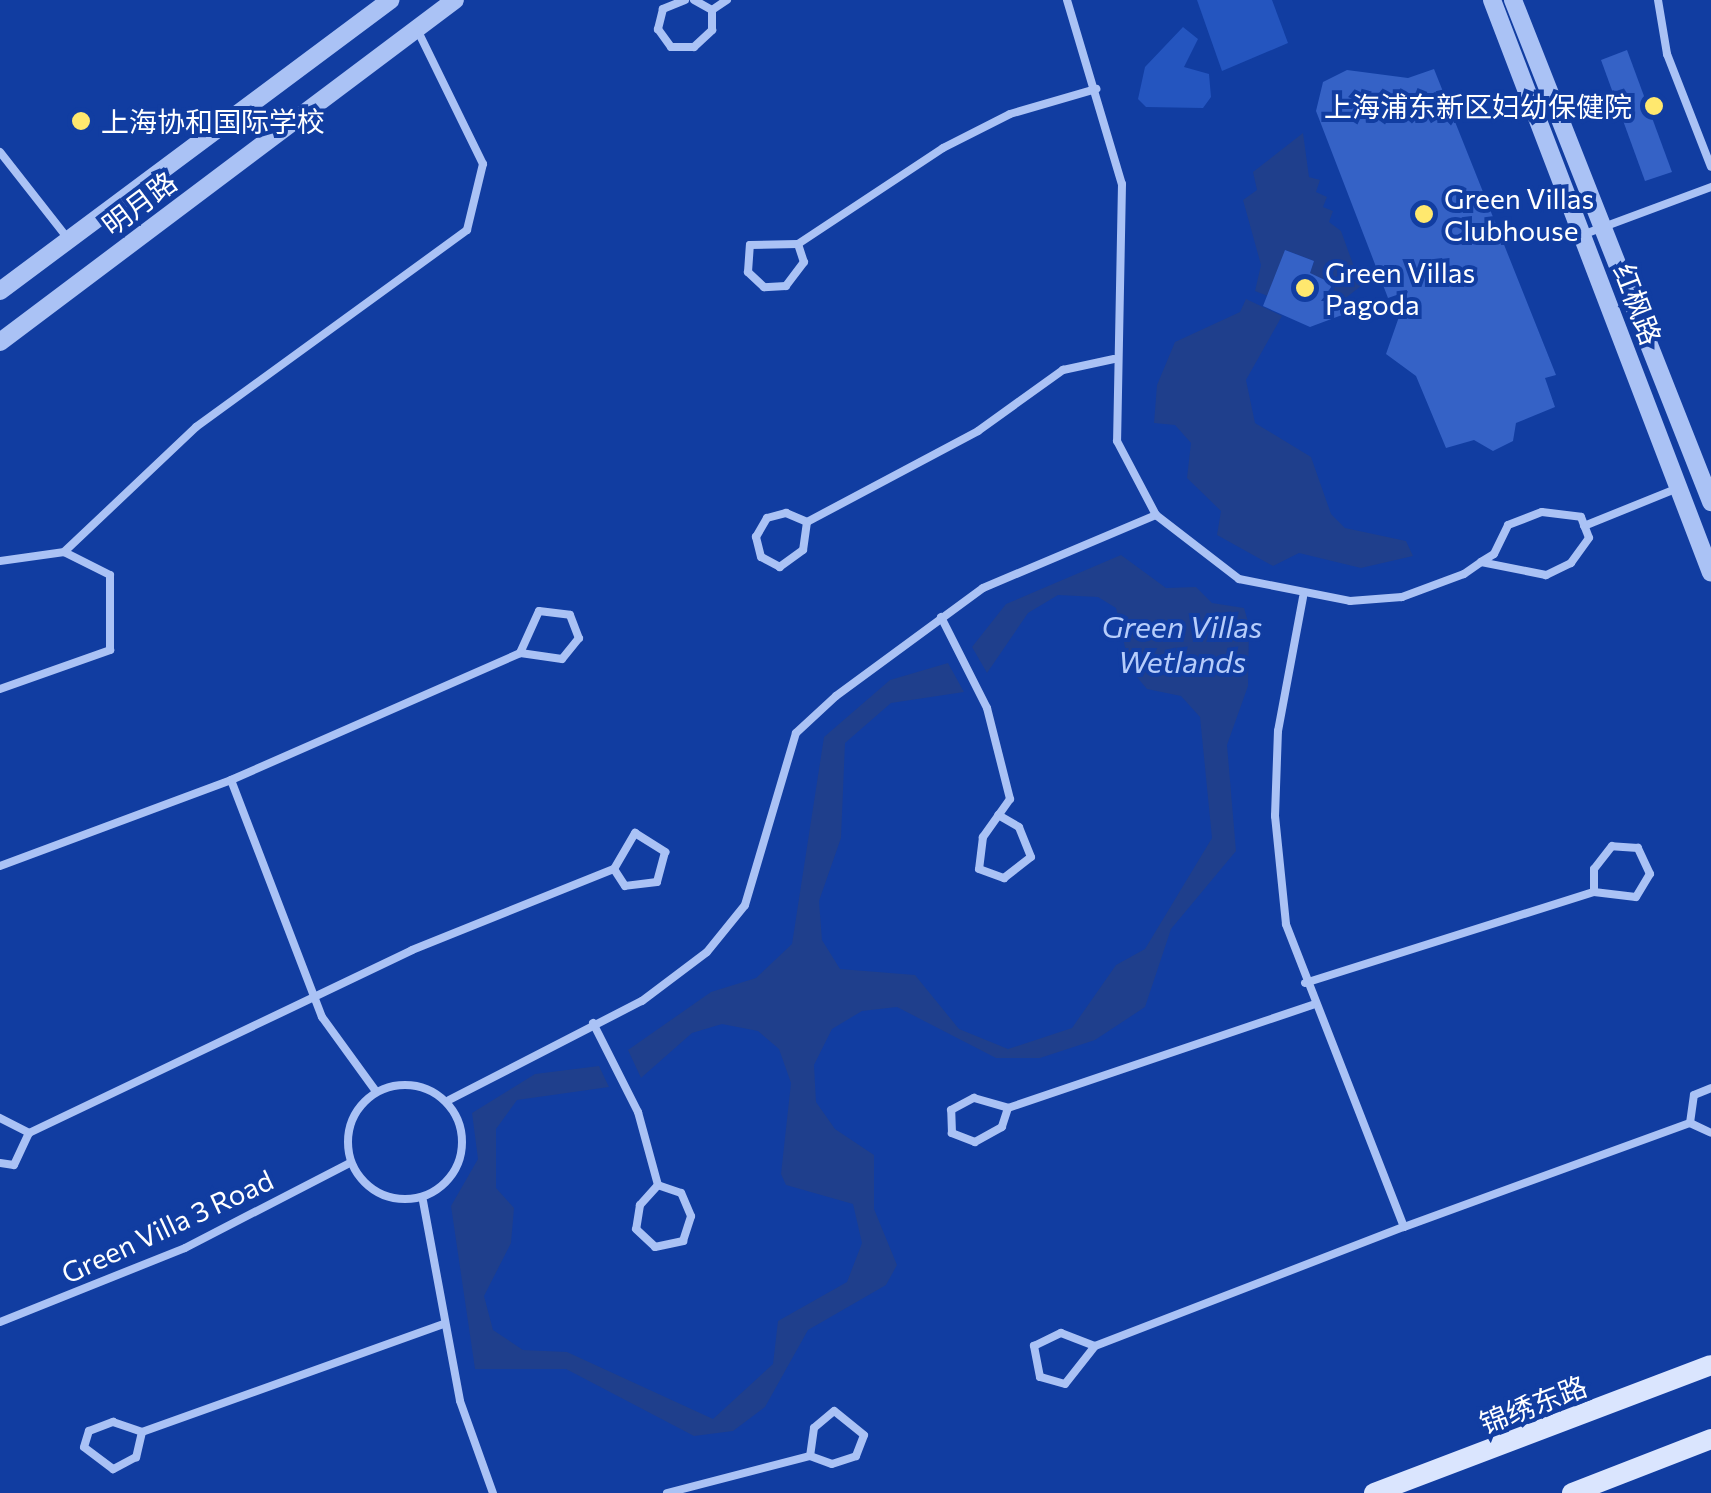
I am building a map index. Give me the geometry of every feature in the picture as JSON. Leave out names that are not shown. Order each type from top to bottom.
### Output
[{"type":"main road","name":"锦绣东路","points":[[1374,1493],[1711,1366]]},
{"type":"main road","points":[[1572,1493],[1711,1440]]},
{"type":"street","name":"明月路","points":[[0,291],[390,0]]},
{"type":"street","name":"明月路","points":[[0,342],[456,0]]},
{"type":"street","name":"红枫路","points":[[1492,0],[1711,573]]},
{"type":"street","name":"红枫路","points":[[1514,0],[1711,502]]},
{"type":"lane","points":[[685,0],[663,9],[658,29],[671,47],[694,47],[712,30],[712,10]]},
{"type":"lane","points":[[694,0],[712,10]]},
{"type":"lane","points":[[712,10],[726,0]]},
{"type":"lane","points":[[1067,0],[1122,184],[1114,359],[1117,441],[1156,515],[1239,579],[1303,597],[1402,596],[1481,562],[1508,526],[1542,512],[1581,517],[1590,538],[1571,564],[1546,575],[1481,562]]},
{"type":"lane","points":[[1658,0],[1667,54],[1711,167]]},
{"type":"lane","points":[[64,552],[196,427],[466,230],[483,164],[417,29]]},
{"type":"lane","points":[[798,244],[804,262],[786,286],[764,287],[748,272],[750,245],[798,244],[943,148],[1010,114],[1096,89]]},
{"type":"lane","points":[[0,152],[70,240]]},
{"type":"lane","points":[[1582,235],[1711,187]]},
{"type":"lane","points":[[808,522],[978,430],[1063,370],[1114,359]]},
{"type":"lane","points":[[1584,526],[1678,488]]},
{"type":"lane","points":[[786,513],[808,522],[803,550],[780,566],[761,557],[756,537],[767,518],[786,513]]},
{"type":"lane","points":[[449,1100],[593,1023],[642,1002],[707,952],[745,905],[796,732],[983,588],[1156,515]]},
{"type":"lane","points":[[0,562],[64,552],[110,574],[110,650],[0,689]]},
{"type":"lane","points":[[1303,597],[1278,731],[1274,816],[1286,924],[1313,1005],[1404,1227]]},
{"type":"lane","points":[[0,866],[231,780],[520,653],[562,659],[579,638],[570,615],[539,611],[520,653]]},
{"type":"lane","points":[[941,617],[987,708],[1010,799],[998,815],[979,869],[1004,878],[1031,857],[1019,828],[998,815]]},
{"type":"lane","points":[[231,780],[316,1000],[376,1090]]},
{"type":"lane","points":[[0,1162],[14,1165],[29,1132],[614,869],[634,833],[665,852],[657,882],[625,886],[614,869]]},
{"type":"lane","points":[[1305,983],[1594,892],[1636,897],[1650,874],[1638,848],[1612,846],[1594,869],[1594,892]]},
{"type":"lane","points":[[1008,1108],[1002,1127],[976,1142],[952,1132],[950,1110],[974,1098],[1008,1108],[1313,1005]]},
{"type":"lane","points":[[593,1023],[638,1112],[658,1185]]},
{"type":"lane","points":[[419,1085],[449,1100],[462,1135],[451,1176],[423,1202],[380,1195],[350,1162],[354,1113],[376,1090],[419,1085]]},
{"type":"lane","points":[[1690,1123],[1694,1094],[1711,1088]]},
{"type":"lane","points":[[0,1118],[29,1132]]},
{"type":"lane","points":[[1096,1346],[1061,1334],[1034,1346],[1040,1377],[1065,1384],[1096,1346],[1404,1227],[1690,1123],[1711,1133]]},
{"type":"lane","name":"Green Villa 3 Road","points":[[0,1322],[186,1248],[350,1162]]},
{"type":"lane","points":[[658,1185],[681,1194],[691,1216],[683,1241],[655,1247],[636,1229],[640,1205],[658,1185]]},
{"type":"lane","points":[[423,1202],[444,1324],[493,1493]]},
{"type":"lane","points":[[142,1432],[136,1457],[113,1469],[84,1446],[90,1431],[113,1422],[142,1432],[444,1324]]},
{"type":"lane","points":[[667,1493],[810,1456],[832,1464],[856,1456],[864,1435],[834,1411],[814,1428],[810,1456]]},
{"type":"shaded area","points":[[1197,0],[1272,0],[1288,43],[1222,71]]},
{"type":"shaded area","points":[[1183,27],[1198,39],[1184,67],[1209,74],[1211,97],[1203,108],[1146,107],[1138,99],[1145,67]]},
{"type":"water","points":[[1303,133],[1309,177],[1320,180],[1316,192],[1327,197],[1323,207],[1333,211],[1329,222],[1341,231],[1361,286],[1338,304],[1310,273],[1314,261],[1285,250],[1275,299],[1255,291],[1261,265],[1243,200],[1257,190],[1253,172]]},
{"type":"water","points":[[1246,299],[1282,316],[1246,380],[1255,423],[1311,457],[1331,514],[1345,528],[1406,541],[1413,556],[1361,568],[1299,553],[1273,566],[1217,535],[1221,511],[1187,478],[1191,443],[1175,425],[1154,423],[1157,385],[1175,342],[1240,312]]},
{"type":"water","name":"Green Villas Wetlands","points":[[1121,555],[1166,588],[1196,587],[1212,603],[1244,608],[1249,625],[1248,686],[1227,745],[1236,851],[1171,929],[1145,1007],[1095,1040],[1040,1058],[996,1058],[897,1007],[862,1011],[832,1029],[814,1065],[816,1102],[835,1129],[874,1155],[874,1209],[897,1265],[886,1285],[808,1330],[765,1407],[733,1431],[694,1436],[566,1369],[475,1369],[451,1206],[478,1159],[472,1113],[535,1074],[599,1066],[609,1087],[517,1100],[496,1129],[496,1188],[514,1208],[511,1243],[484,1296],[493,1330],[523,1350],[567,1352],[713,1419],[773,1364],[778,1321],[847,1282],[862,1243],[853,1204],[786,1185],[781,1174],[791,1083],[779,1049],[758,1031],[722,1024],[692,1033],[641,1078],[628,1050],[711,992],[756,978],[792,944],[824,737],[890,680],[948,663],[964,692],[891,703],[845,743],[841,838],[819,901],[822,940],[840,969],[915,975],[959,1029],[1008,1049],[1072,1028],[1116,965],[1145,949],[1212,838],[1200,717],[1181,696],[1147,689],[1130,669],[1116,608],[1098,597],[1058,595],[1028,613],[987,673],[972,647],[1006,604]]},
{"type":"building","points":[[1627,50],[1672,172],[1645,181],[1601,60]]},
{"type":"building","name":"Green Villas Clubhouse","points":[[1434,69],[1556,375],[1545,378],[1555,407],[1516,423],[1513,441],[1493,451],[1474,440],[1446,448],[1416,376],[1386,354],[1408,291],[1388,298],[1316,111],[1323,82],[1347,70],[1408,78]]},
{"type":"building","name":"Green Villas Pagoda","points":[[1285,250],[1314,261],[1310,273],[1329,282],[1342,315],[1310,327],[1263,306]]},
{"type":"place","name":"上海浦东新区妇幼保健院","points":[[1654,106]]},
{"type":"place","name":"上海协和国际学校","points":[[81,121]]},
{"type":"place","name":"Green Villas Clubhouse","points":[[1424,214]]},
{"type":"place","name":"Green Villas Pagoda","points":[[1305,288]]}]
